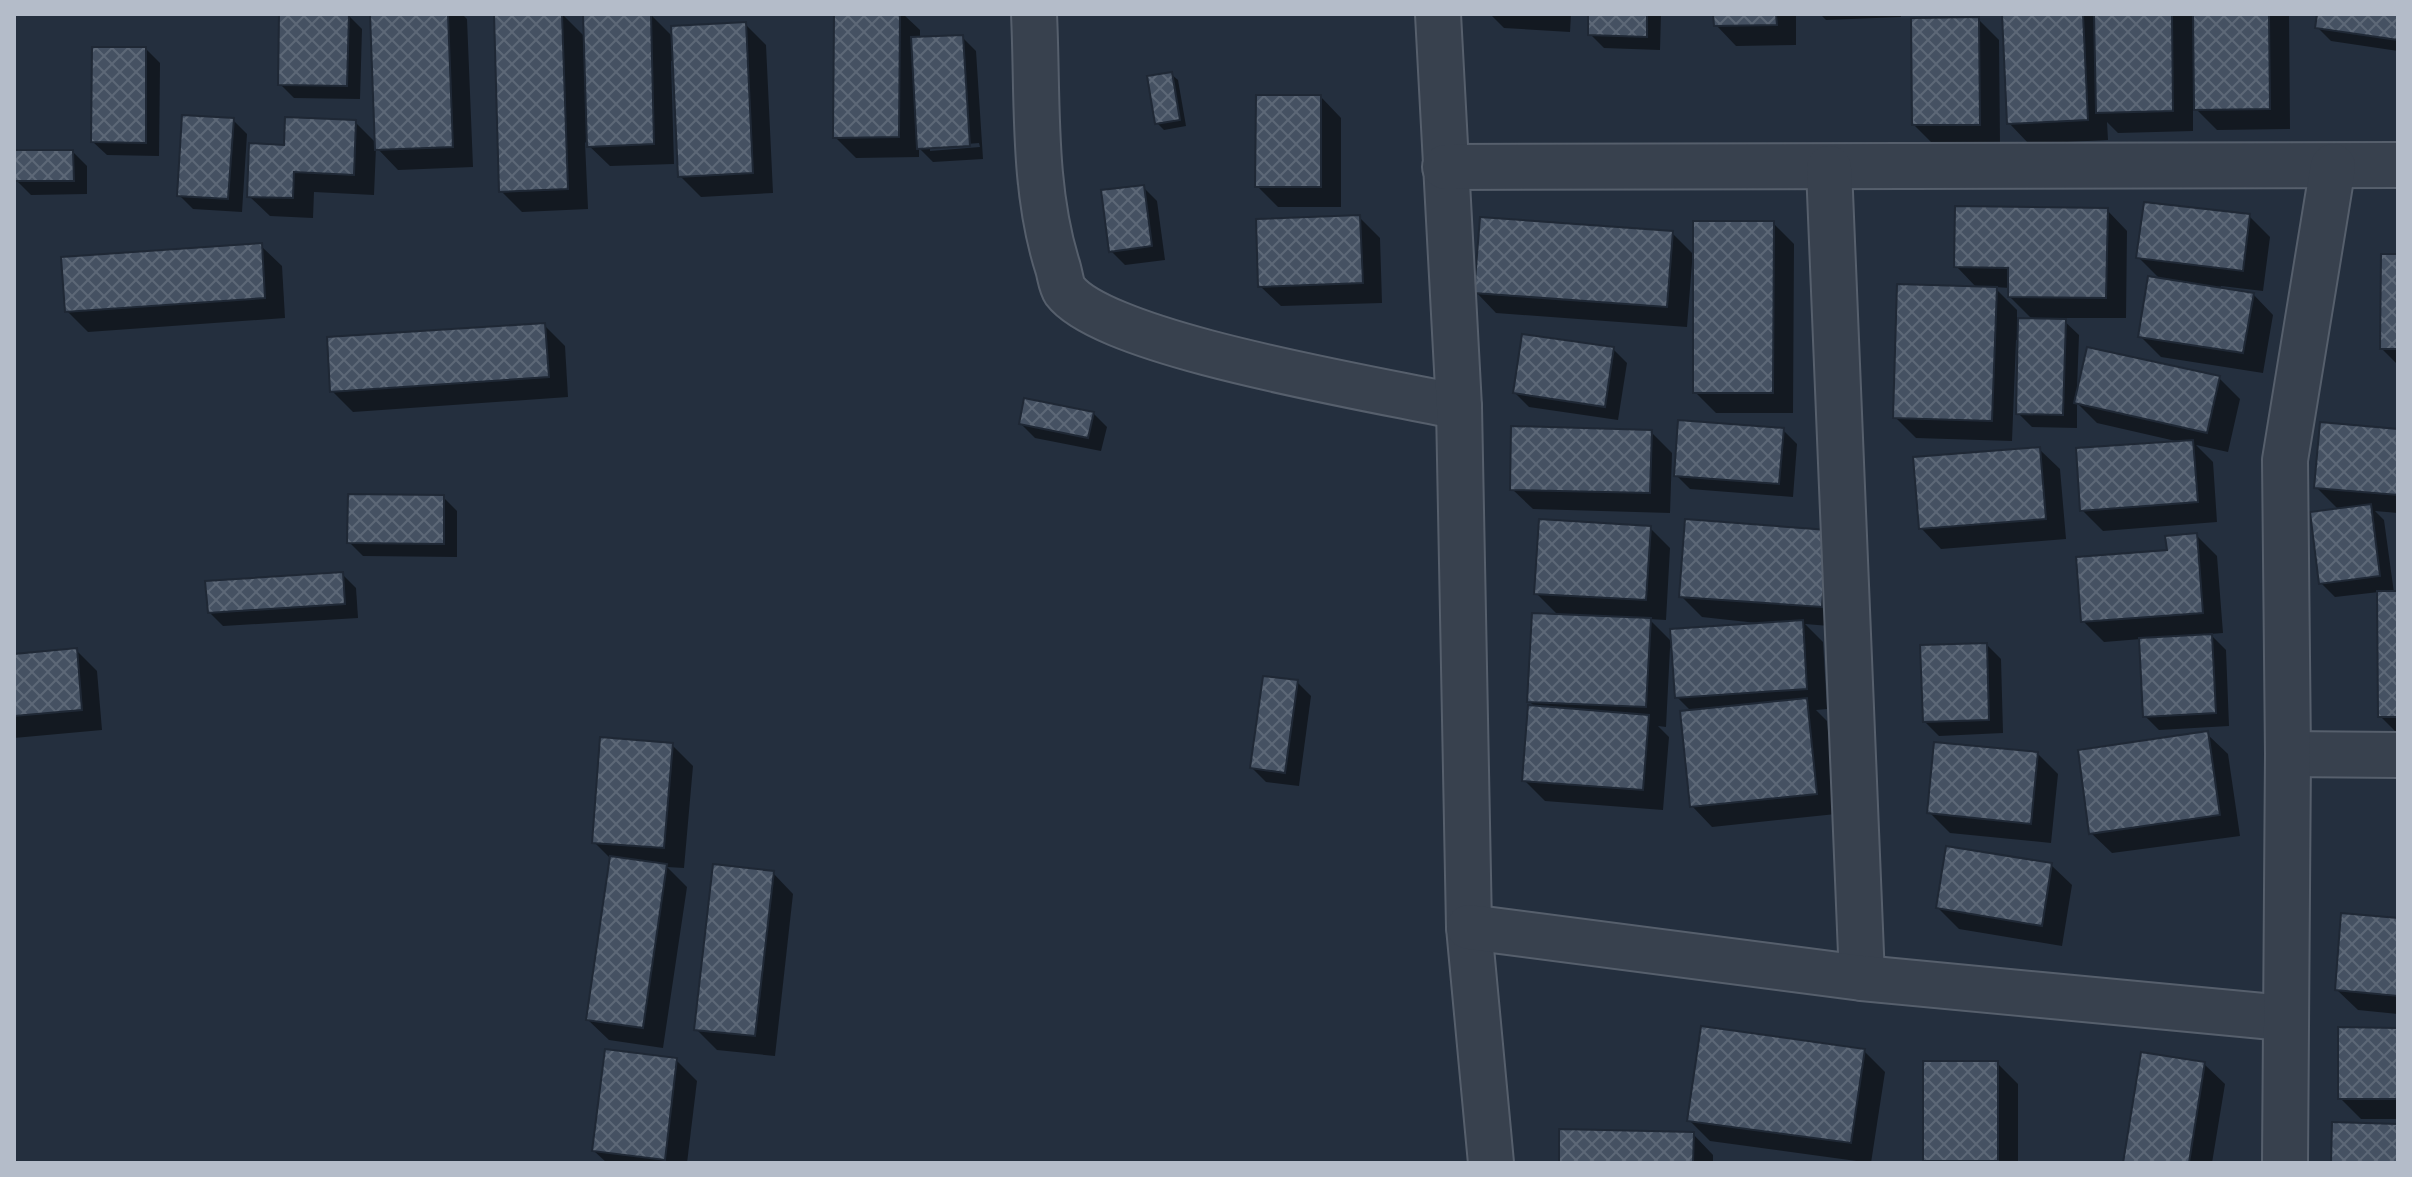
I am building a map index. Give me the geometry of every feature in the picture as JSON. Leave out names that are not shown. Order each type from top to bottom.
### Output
[{"type":"street","points":[[1034,14],[1042,181],[1049,241],[1065,290],[1095,314],[1166,343],[1459,407]]},
{"type":"street","points":[[1438,14],[1459,407],[1469,927],[1491,1163]]},
{"type":"street","points":[[1445,167],[2398,165]]},
{"type":"street","points":[[2285,1163],[2288,754],[2285,460],[2333,166]]},
{"type":"street","points":[[1829,168],[1862,978]]},
{"type":"street","points":[[2288,754],[2398,755]]},
{"type":"street","points":[[1469,927],[1862,978],[2284,1018]]},
{"type":"building","points":[[279,14],[349,14],[347,86],[278,85]]},
{"type":"building","points":[[370,14],[448,14],[453,147],[375,150]]},
{"type":"building","points":[[494,14],[562,14],[568,189],[499,192]]},
{"type":"building","points":[[583,14],[651,14],[654,144],[587,147]]},
{"type":"building","points":[[834,14],[900,14],[899,137],[833,138]]},
{"type":"building","points":[[1588,14],[1647,14],[1647,37],[1588,35]]},
{"type":"building","points":[[1713,14],[1776,14],[1777,25],[1714,26]]},
{"type":"building","points":[[2002,14],[2083,14],[2088,120],[2007,124]]},
{"type":"building","points":[[2094,14],[2172,14],[2173,111],[2096,113]]},
{"type":"building","points":[[2193,14],[2269,14],[2270,109],[2194,110]]},
{"type":"building","points":[[2317,14],[2398,14],[2398,40],[2315,28]]},
{"type":"building","points":[[1979,17],[1980,125],[1912,125],[1911,18]]},
{"type":"building","points":[[746,22],[753,173],[678,177],[671,26]]},
{"type":"building","points":[[963,35],[970,146],[917,149],[911,37]]},
{"type":"building","points":[[92,47],[146,47],[146,143],[91,142]]},
{"type":"building","points":[[1172,72],[1180,120],[1155,124],[1147,76]]},
{"type":"building","points":[[1256,95],[1321,95],[1321,187],[1255,187]]},
{"type":"building","points":[[182,115],[234,118],[228,199],[177,196]]},
{"type":"building","points":[[285,117],[356,120],[354,175],[294,172],[293,198],[247,197],[249,143],[284,145]]},
{"type":"building","points":[[15,150],[73,150],[74,181],[15,181]]},
{"type":"building","points":[[1144,185],[1152,246],[1109,252],[1101,190]]},
{"type":"building","points":[[2144,202],[2250,214],[2243,271],[2136,258]]},
{"type":"building","points":[[1955,206],[2108,208],[2106,298],[2008,297],[2008,268],[1954,267]]},
{"type":"building","points":[[1360,215],[1363,283],[1258,287],[1256,219]]},
{"type":"building","points":[[1480,217],[1673,231],[1667,307],[1474,293]]},
{"type":"building","points":[[1693,221],[1774,221],[1773,393],[1693,393]]},
{"type":"building","points":[[262,243],[265,298],[65,312],[61,257]]},
{"type":"building","points":[[2381,254],[2398,254],[2398,349],[2380,349]]},
{"type":"building","points":[[2148,276],[2254,293],[2243,353],[2138,337]]},
{"type":"building","points":[[1897,284],[1997,287],[1992,421],[1893,418]]},
{"type":"building","points":[[2018,318],[2066,319],[2063,415],[2016,414]]},
{"type":"building","points":[[545,323],[549,377],[330,392],[327,337]]},
{"type":"building","points":[[1522,334],[1614,347],[1605,407],[1513,393]]},
{"type":"building","points":[[2087,347],[2220,376],[2207,433],[2074,403]]},
{"type":"building","points":[[1024,398],[1094,412],[1088,438],[1019,424]]},
{"type":"building","points":[[1678,420],[1784,428],[1779,484],[1674,476]]},
{"type":"building","points":[[2320,422],[2398,429],[2398,495],[2314,488]]},
{"type":"building","points":[[1511,426],[1652,430],[1650,493],[1510,490]]},
{"type":"building","points":[[2193,440],[2198,502],[2080,511],[2076,448]]},
{"type":"building","points":[[2040,447],[2046,519],[1919,529],[1913,457]]},
{"type":"building","points":[[348,494],[444,495],[444,544],[347,543]]},
{"type":"building","points":[[2371,504],[2380,576],[2319,584],[2310,512]]},
{"type":"building","points":[[1539,519],[1651,526],[1646,600],[1534,594]]},
{"type":"building","points":[[1685,519],[1828,530],[1822,607],[1679,597]]},
{"type":"building","points":[[2197,533],[2203,613],[2081,622],[2076,557],[2167,550],[2165,536]]},
{"type":"building","points":[[343,572],[345,604],[208,613],[205,581]]},
{"type":"building","points":[[2377,591],[2398,591],[2398,717],[2378,717]]},
{"type":"building","points":[[1532,613],[1651,618],[1646,707],[1527,702]]},
{"type":"building","points":[[1803,620],[1807,689],[1675,698],[1670,629]]},
{"type":"building","points":[[2212,634],[2216,713],[2143,717],[2139,638]]},
{"type":"building","points":[[1987,643],[1989,720],[1923,722],[1920,645]]},
{"type":"building","points":[[77,648],[82,710],[14,716],[14,654]]},
{"type":"building","points":[[1263,676],[1298,680],[1285,773],[1250,768]]},
{"type":"building","points":[[1807,698],[1817,794],[1690,807],[1680,711]]},
{"type":"building","points":[[1528,705],[1649,715],[1643,790],[1522,781]]},
{"type":"building","points":[[2208,731],[2220,815],[2089,834],[2078,750]]},
{"type":"building","points":[[600,737],[673,743],[664,848],[592,843]]},
{"type":"building","points":[[1934,742],[2038,752],[2031,824],[1927,813]]},
{"type":"building","points":[[1946,846],[2052,863],[2042,926],[1936,908]]},
{"type":"building","points":[[610,856],[667,864],[643,1028],[586,1020]]},
{"type":"building","points":[[713,864],[774,871],[755,1036],[694,1030]]},
{"type":"building","points":[[2341,913],[2398,918],[2398,996],[2335,990]]},
{"type":"building","points":[[1701,1026],[1865,1049],[1851,1143],[1687,1121]]},
{"type":"building","points":[[2338,1027],[2398,1028],[2398,1099],[2338,1099]]},
{"type":"building","points":[[605,1049],[677,1058],[665,1160],[592,1151]]},
{"type":"building","points":[[2141,1052],[2205,1062],[2189,1163],[2123,1163]]},
{"type":"building","points":[[1923,1061],[1998,1061],[1998,1161],[1923,1161]]},
{"type":"building","points":[[2332,1122],[2398,1124],[2398,1163],[2331,1163]]},
{"type":"building","points":[[1559,1129],[1694,1132],[1693,1163],[1559,1163]]}]
